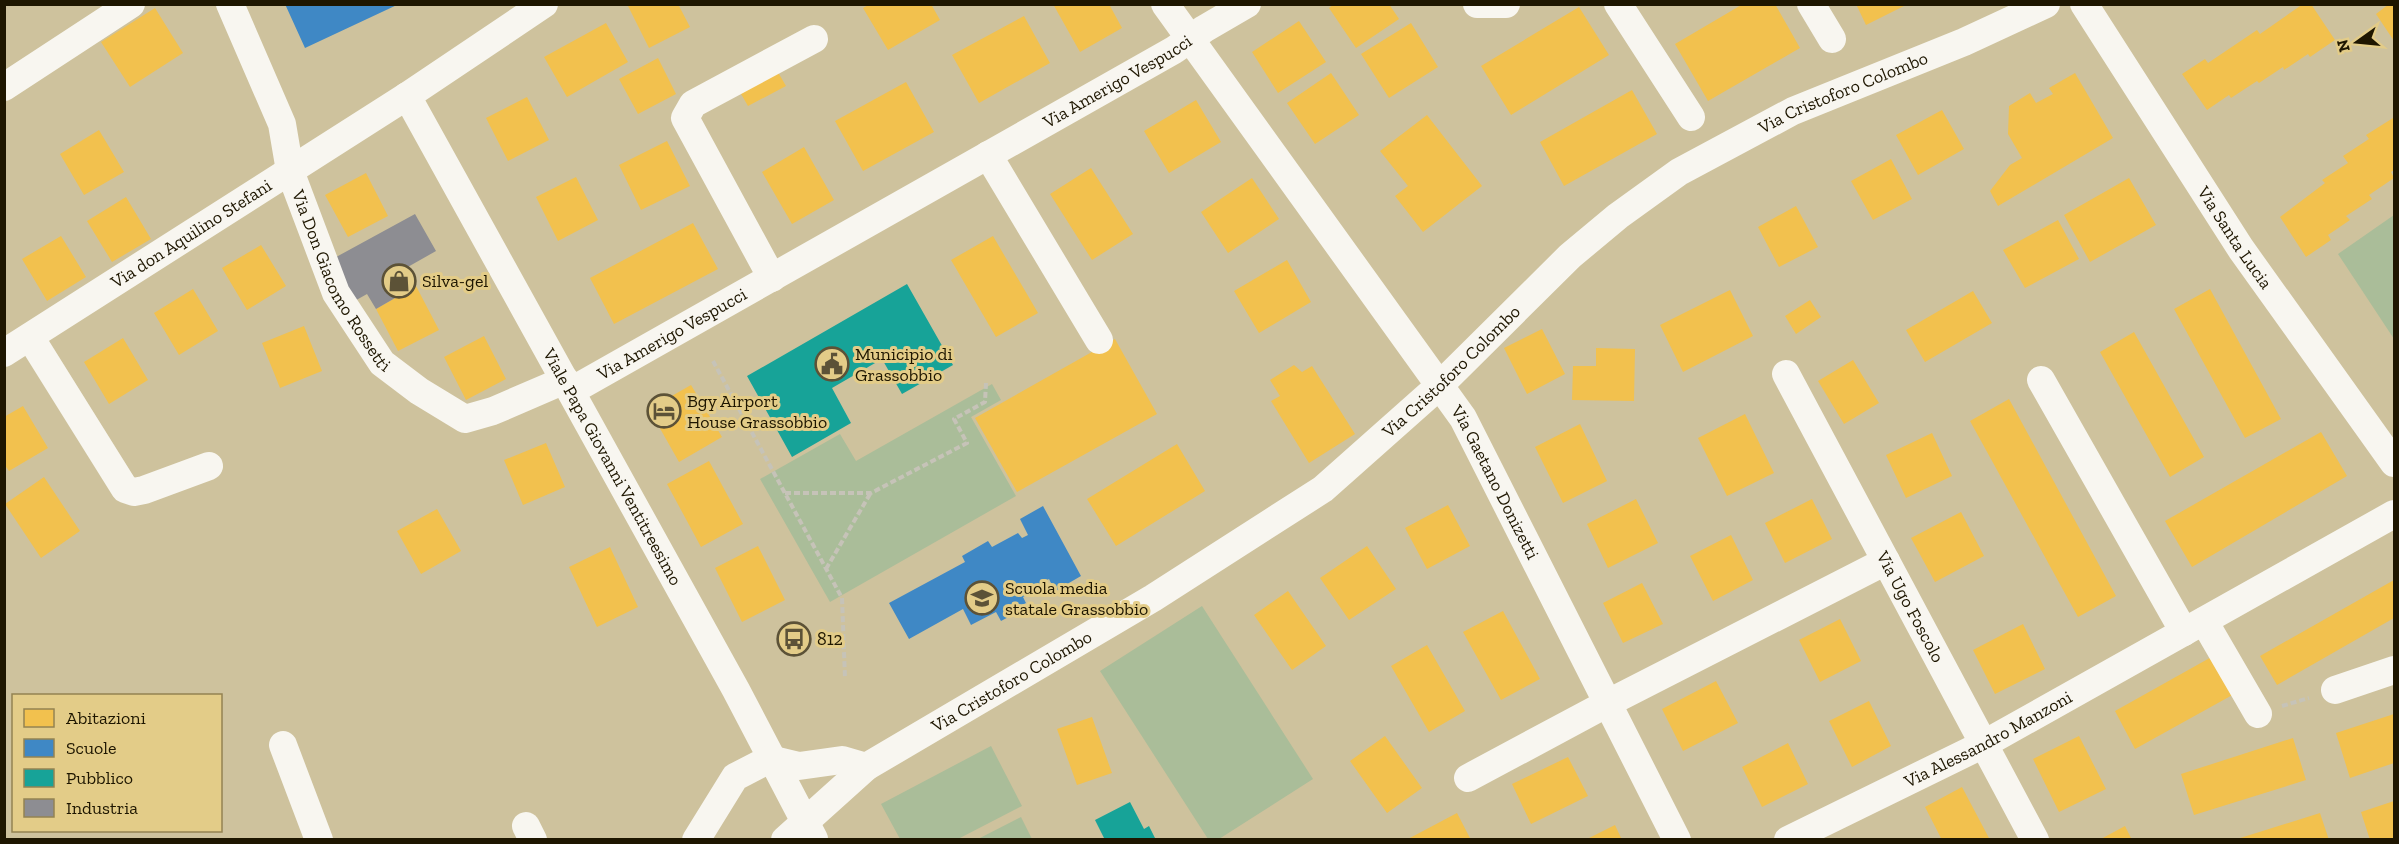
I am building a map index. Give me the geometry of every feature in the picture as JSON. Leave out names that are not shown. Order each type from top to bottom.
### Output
[{"type":"street","points":[[4,87],[130,4]]},
{"type":"street","name":"Via Don Giacomo Rossetti","points":[[230,4],[282,124],[290,171],[336,294],[382,363],[419,391],[465,419],[568,385]]},
{"type":"street","name":"Via don Aquilino Stefani","points":[[4,353],[407,96],[543,4]]},
{"type":"street","name":"Via Gaetano Donizetti","points":[[1165,4],[1463,418],[1677,840]]},
{"type":"street","name":"Via Amerigo Vespucci","points":[[568,385],[772,278],[1190,39],[1247,4]]},
{"type":"street","points":[[1478,4],[1506,4]]},
{"type":"street","points":[[1618,4],[1691,117]]},
{"type":"street","points":[[1811,4],[1832,39]]},
{"type":"street","name":"Via Cristoforo Colombo","points":[[802,834],[866,767],[1153,598],[1323,489],[1439,386],[1570,256],[1618,216],[1679,172],[1792,111],[1964,42],[2046,4]]},
{"type":"street","name":"Via Santa Lucia","points":[[2084,4],[2241,249],[2394,463]]},
{"type":"street","points":[[772,278],[685,118],[693,104],[813,39]]},
{"type":"street","name":"Viale Papa Giovanni Ventitreesimo","points":[[407,96],[735,690],[770,759],[802,834]]},
{"type":"street","points":[[988,155],[1099,339]]},
{"type":"street","points":[[30,336],[126,489],[134,492],[144,490],[209,466]]},
{"type":"street","name":"Via Ugo Foscolo","points":[[1786,374],[2035,840]]},
{"type":"street","points":[[2041,380],[2194,626],[2258,714]]},
{"type":"street","name":"Via Alessandro Manzoni","points":[[1788,840],[1984,744],[2394,514]]},
{"type":"street","points":[[1468,778],[1608,703],[1887,561]]},
{"type":"street","points":[[2335,690],[2394,670]]},
{"type":"street","points":[[283,745],[319,840]]},
{"type":"street","points":[[696,840],[735,777],[770,759],[799,766],[842,760],[866,767]]},
{"type":"path","points":[[713,361],[842,598],[845,678]]},
{"type":"path","points":[[785,494],[871,494],[967,443],[954,419],[985,402],[986,383]]},
{"type":"path","points":[[826,569],[871,494]]},
{"type":"path","points":[[2258,714],[2335,690]]},
{"type":"green space","points":[[2394,215],[2394,339],[2338,254]]},
{"type":"green space","points":[[992,384],[1001,400],[971,417],[1016,496],[830,602],[760,479],[840,434],[856,461]]},
{"type":"green space","points":[[1202,606],[1313,779],[1219,839],[1208,839],[1100,671]]},
{"type":"green space","points":[[991,746],[1022,806],[958,839],[900,839],[881,804]]},
{"type":"green space","points":[[1021,817],[1032,839],[978,839]]},
{"type":"building: Abitazioni","points":[[627,4],[678,4],[690,27],[649,48]]},
{"type":"building: Abitazioni","points":[[870,4],[931,4],[940,20],[888,50],[863,8]]},
{"type":"building: Abitazioni","points":[[1053,4],[1109,4],[1122,28],[1080,52]]},
{"type":"building: Abitazioni","points":[[1334,4],[1389,4],[1399,19],[1356,48],[1329,8]]},
{"type":"building: Abitazioni","points":[[1743,4],[1775,4],[1800,48],[1708,101],[1675,44]]},
{"type":"building: Abitazioni","points":[[1856,4],[1908,4],[1866,25]]},
{"type":"building: Abitazioni","points":[[2303,4],[2311,4],[2335,40],[2310,57],[2308,54],[2284,70],[2283,67],[2231,98],[2229,95],[2207,110],[2182,74],[2205,59],[2208,63],[2257,30],[2260,34]]},
{"type":"building: Abitazioni","points":[[2389,4],[2394,4],[2394,41],[2376,14]]},
{"type":"building: Abitazioni","points":[[1579,7],[1609,55],[1511,115],[1481,66]]},
{"type":"building: Abitazioni","points":[[155,8],[183,53],[130,87],[101,42]]},
{"type":"building: Abitazioni","points":[[1024,16],[1050,63],[979,103],[952,55]]},
{"type":"building: Abitazioni","points":[[1299,21],[1326,62],[1278,93],[1252,52]]},
{"type":"building: Abitazioni","points":[[606,23],[628,62],[567,97],[544,57]]},
{"type":"building: Abitazioni","points":[[1411,23],[1438,67],[1389,98],[1361,54]]},
{"type":"building: Abitazioni","points":[[658,58],[676,94],[638,114],[619,79]]},
{"type":"building: Abitazioni","points":[[775,67],[786,86],[748,106],[737,87]]},
{"type":"building: Abitazioni","points":[[1331,73],[1359,115],[1315,144],[1287,103]]},
{"type":"building: Abitazioni","points":[[2075,73],[2113,138],[1998,206],[1990,191],[2010,165],[2022,158],[2008,134],[2009,106],[2030,93],[2036,103],[2053,94],[2049,88]]},
{"type":"building: Abitazioni","points":[[906,82],[934,132],[863,171],[835,121]]},
{"type":"building: Abitazioni","points":[[1632,90],[1657,134],[1564,186],[1540,142]]},
{"type":"building: Abitazioni","points":[[527,97],[549,140],[508,161],[486,118]]},
{"type":"building: Abitazioni","points":[[1196,100],[1221,142],[1169,173],[1144,131]]},
{"type":"building: Abitazioni","points":[[1942,110],[1964,149],[1918,175],[1896,135]]},
{"type":"building: Abitazioni","points":[[1427,115],[1482,186],[1423,232],[1395,196],[1408,186],[1380,151]]},
{"type":"building: Abitazioni","points":[[2393,118],[2394,170],[2391,172],[2394,178],[2369,195],[2372,199],[2346,216],[2350,220],[2328,235],[2331,240],[2306,257],[2280,217],[2325,183],[2322,180],[2348,163],[2343,156],[2369,139],[2366,135]]},
{"type":"building: Abitazioni","points":[[99,130],[124,172],[84,195],[60,154]]},
{"type":"building: Abitazioni","points":[[667,141],[690,186],[641,210],[619,165]]},
{"type":"building: Abitazioni","points":[[804,147],[834,200],[792,224],[762,172]]},
{"type":"building: Abitazioni","points":[[1891,159],[1912,199],[1873,220],[1851,181]]},
{"type":"building: Abitazioni","points":[[1091,168],[1133,234],[1092,260],[1050,194]]},
{"type":"building: Abitazioni","points":[[366,173],[388,216],[348,237],[325,195]]},
{"type":"building: Abitazioni","points":[[576,177],[598,220],[558,241],[536,197]]},
{"type":"building: Abitazioni","points":[[1252,178],[1279,219],[1228,253],[1201,212]]},
{"type":"building: Abitazioni","points":[[2129,178],[2156,225],[2090,262],[2064,215]]},
{"type":"building: Abitazioni","points":[[126,197],[151,239],[112,262],[87,221]]},
{"type":"building: Abitazioni","points":[[1796,206],[1818,247],[1779,267],[1758,227]]},
{"type":"building: Abitazioni","points":[[2058,220],[2079,259],[2025,288],[2003,250]]},
{"type":"building: Abitazioni","points":[[693,223],[718,269],[614,324],[590,278]]},
{"type":"building: Abitazioni","points":[[61,236],[86,277],[47,301],[22,259]]},
{"type":"building: Abitazioni","points":[[993,236],[1038,313],[996,337],[951,260]]},
{"type":"building: Abitazioni","points":[[261,245],[286,286],[247,310],[222,268]]},
{"type":"building: Abitazioni","points":[[1287,260],[1311,302],[1259,333],[1234,291]]},
{"type":"building: Abitazioni","points":[[416,286],[439,330],[398,351],[376,309]]},
{"type":"building: Abitazioni","points":[[193,289],[218,331],[179,355],[154,313]]},
{"type":"building: Abitazioni","points":[[2210,289],[2281,419],[2245,438],[2174,309]]},
{"type":"building: Abitazioni","points":[[1730,290],[1753,336],[1683,372],[1660,325]]},
{"type":"building: Abitazioni","points":[[1973,291],[1992,323],[1925,362],[1906,330]]},
{"type":"building: Abitazioni","points":[[1810,300],[1821,317],[1796,334],[1785,316]]},
{"type":"building: Abitazioni","points":[[304,326],[322,371],[280,388],[262,343]]},
{"type":"building: Abitazioni","points":[[1542,329],[1565,374],[1527,394],[1504,348]]},
{"type":"building: Abitazioni","points":[[2134,332],[2204,457],[2170,477],[2100,352]]},
{"type":"building: Abitazioni","points":[[484,336],[506,379],[466,400],[444,357]]},
{"type":"building: Abitazioni","points":[[123,338],[148,380],[109,404],[84,362]]},
{"type":"building: Abitazioni","points":[[1115,339],[1157,414],[1017,492],[975,418]]},
{"type":"building: Abitazioni","points":[[1596,348],[1635,349],[1634,401],[1572,400],[1573,366],[1596,366]]},
{"type":"building: Abitazioni","points":[[1853,360],[1879,403],[1844,424],[1818,381]]},
{"type":"building: Abitazioni","points":[[1294,365],[1302,372],[1312,366],[1355,434],[1309,463],[1271,401],[1280,396],[1270,380]]},
{"type":"building: Abitazioni","points":[[691,385],[722,437],[679,462],[649,409]]},
{"type":"building: Abitazioni","points":[[2009,399],[2116,596],[2078,617],[1970,421]]},
{"type":"building: Abitazioni","points":[[23,406],[48,448],[9,471],[4,464],[4,417]]},
{"type":"building: Abitazioni","points":[[1745,414],[1774,473],[1727,496],[1698,438]]},
{"type":"building: Abitazioni","points":[[1580,424],[1607,481],[1563,503],[1535,447]]},
{"type":"building: Abitazioni","points":[[2321,432],[2347,476],[2192,567],[2165,521]]},
{"type":"building: Abitazioni","points":[[1932,433],[1952,476],[1906,498],[1886,455]]},
{"type":"building: Abitazioni","points":[[546,443],[565,487],[523,505],[504,460]]},
{"type":"building: Abitazioni","points":[[1177,444],[1205,491],[1116,546],[1087,499]]},
{"type":"building: Abitazioni","points":[[709,461],[743,524],[701,547],[667,484]]},
{"type":"building: Abitazioni","points":[[44,477],[80,531],[41,558],[5,504]]},
{"type":"building: Abitazioni","points":[[1636,499],[1658,543],[1608,568],[1587,524]]},
{"type":"building: Abitazioni","points":[[1812,499],[1832,539],[1785,563],[1765,523]]},
{"type":"building: Abitazioni","points":[[1448,505],[1470,546],[1427,569],[1405,528]]},
{"type":"building: Abitazioni","points":[[437,509],[461,551],[421,574],[397,531]]},
{"type":"building: Abitazioni","points":[[1961,512],[1984,556],[1935,582],[1911,538]]},
{"type":"building: Abitazioni","points":[[1731,535],[1753,580],[1713,601],[1690,556]]},
{"type":"building: Abitazioni","points":[[758,546],[785,600],[742,622],[715,568]]},
{"type":"building: Abitazioni","points":[[1367,546],[1396,589],[1349,620],[1320,578]]},
{"type":"building: Abitazioni","points":[[610,547],[638,607],[597,627],[569,567]]},
{"type":"building: Abitazioni","points":[[2394,580],[2394,618],[2277,685],[2260,656]]},
{"type":"building: Abitazioni","points":[[1642,583],[1663,624],[1623,643],[1603,603]]},
{"type":"building: Abitazioni","points":[[1288,591],[1326,646],[1292,670],[1254,615]]},
{"type":"building: Abitazioni","points":[[1503,611],[1540,679],[1501,700],[1463,632]]},
{"type":"building: Abitazioni","points":[[1840,619],[1861,661],[1820,682],[1799,640]]},
{"type":"building: Abitazioni","points":[[2023,624],[2045,669],[1995,694],[1973,650]]},
{"type":"building: Abitazioni","points":[[1427,645],[1465,711],[1429,732],[1391,666]]},
{"type":"building: Abitazioni","points":[[2215,655],[2236,693],[2135,749],[2115,711]]},
{"type":"building: Abitazioni","points":[[1716,681],[1738,723],[1683,751],[1662,709]]},
{"type":"building: Abitazioni","points":[[1869,701],[1891,746],[1852,767],[1829,721]]},
{"type":"building: Abitazioni","points":[[2394,714],[2394,763],[2350,778],[2336,733]]},
{"type":"building: Abitazioni","points":[[1092,717],[1112,773],[1077,785],[1057,729]]},
{"type":"building: Abitazioni","points":[[1385,736],[1422,788],[1387,813],[1350,761]]},
{"type":"building: Abitazioni","points":[[2079,736],[2106,789],[2059,812],[2033,759]]},
{"type":"building: Abitazioni","points":[[2293,738],[2306,780],[2194,815],[2181,774]]},
{"type":"building: Abitazioni","points":[[1788,743],[1808,784],[1762,807],[1742,767]]},
{"type":"building: Abitazioni","points":[[1568,757],[1588,796],[1531,824],[1512,784]]},
{"type":"building: Abitazioni","points":[[1962,787],[1990,840],[1942,840],[1925,807]]},
{"type":"building: Abitazioni","points":[[2394,801],[2394,840],[2370,840],[2361,812]]},
{"type":"building: Abitazioni","points":[[1457,813],[1471,840],[1406,840]]},
{"type":"building: Abitazioni","points":[[2320,813],[2329,840],[2237,840],[2237,839]]},
{"type":"building: Abitazioni","points":[[1615,825],[1622,840],[1585,840]]},
{"type":"building: Abitazioni","points":[[2125,826],[2132,840],[2099,840]]},
{"type":"building: Scuole","points":[[285,4],[399,4],[305,48]]},
{"type":"building: Scuole","points":[[1043,506],[1081,576],[1055,591],[1049,579],[1040,584],[1042,586],[1023,597],[1026,603],[1014,609],[1016,613],[1001,621],[996,612],[971,625],[963,609],[909,639],[889,603],[965,562],[962,556],[988,541],[992,547],[1018,533],[1022,538],[1028,535],[1020,519]]},
{"type":"building: Pubblico","points":[[907,284],[953,365],[902,394],[882,359],[832,388],[851,423],[792,457],[747,376]]},
{"type":"building: Pubblico","points":[[1130,802],[1144,829],[1149,826],[1156,840],[1105,840],[1095,820]]},
{"type":"building: Industria","points":[[415,214],[436,251],[406,268],[416,286],[376,309],[367,294],[351,303],[327,262]]},
{"type":"place","name":"Silva-gel","points":[[399,281]]},
{"type":"place","name":"Municipio di Grassobbio","points":[[832,364]]},
{"type":"place","name":"Bgy Airport House Grassobbio","points":[[664,411]]},
{"type":"place","name":"Scuola media statale Grassobbio","points":[[982,598]]},
{"type":"place","name":"812","points":[[794,639]]}]
